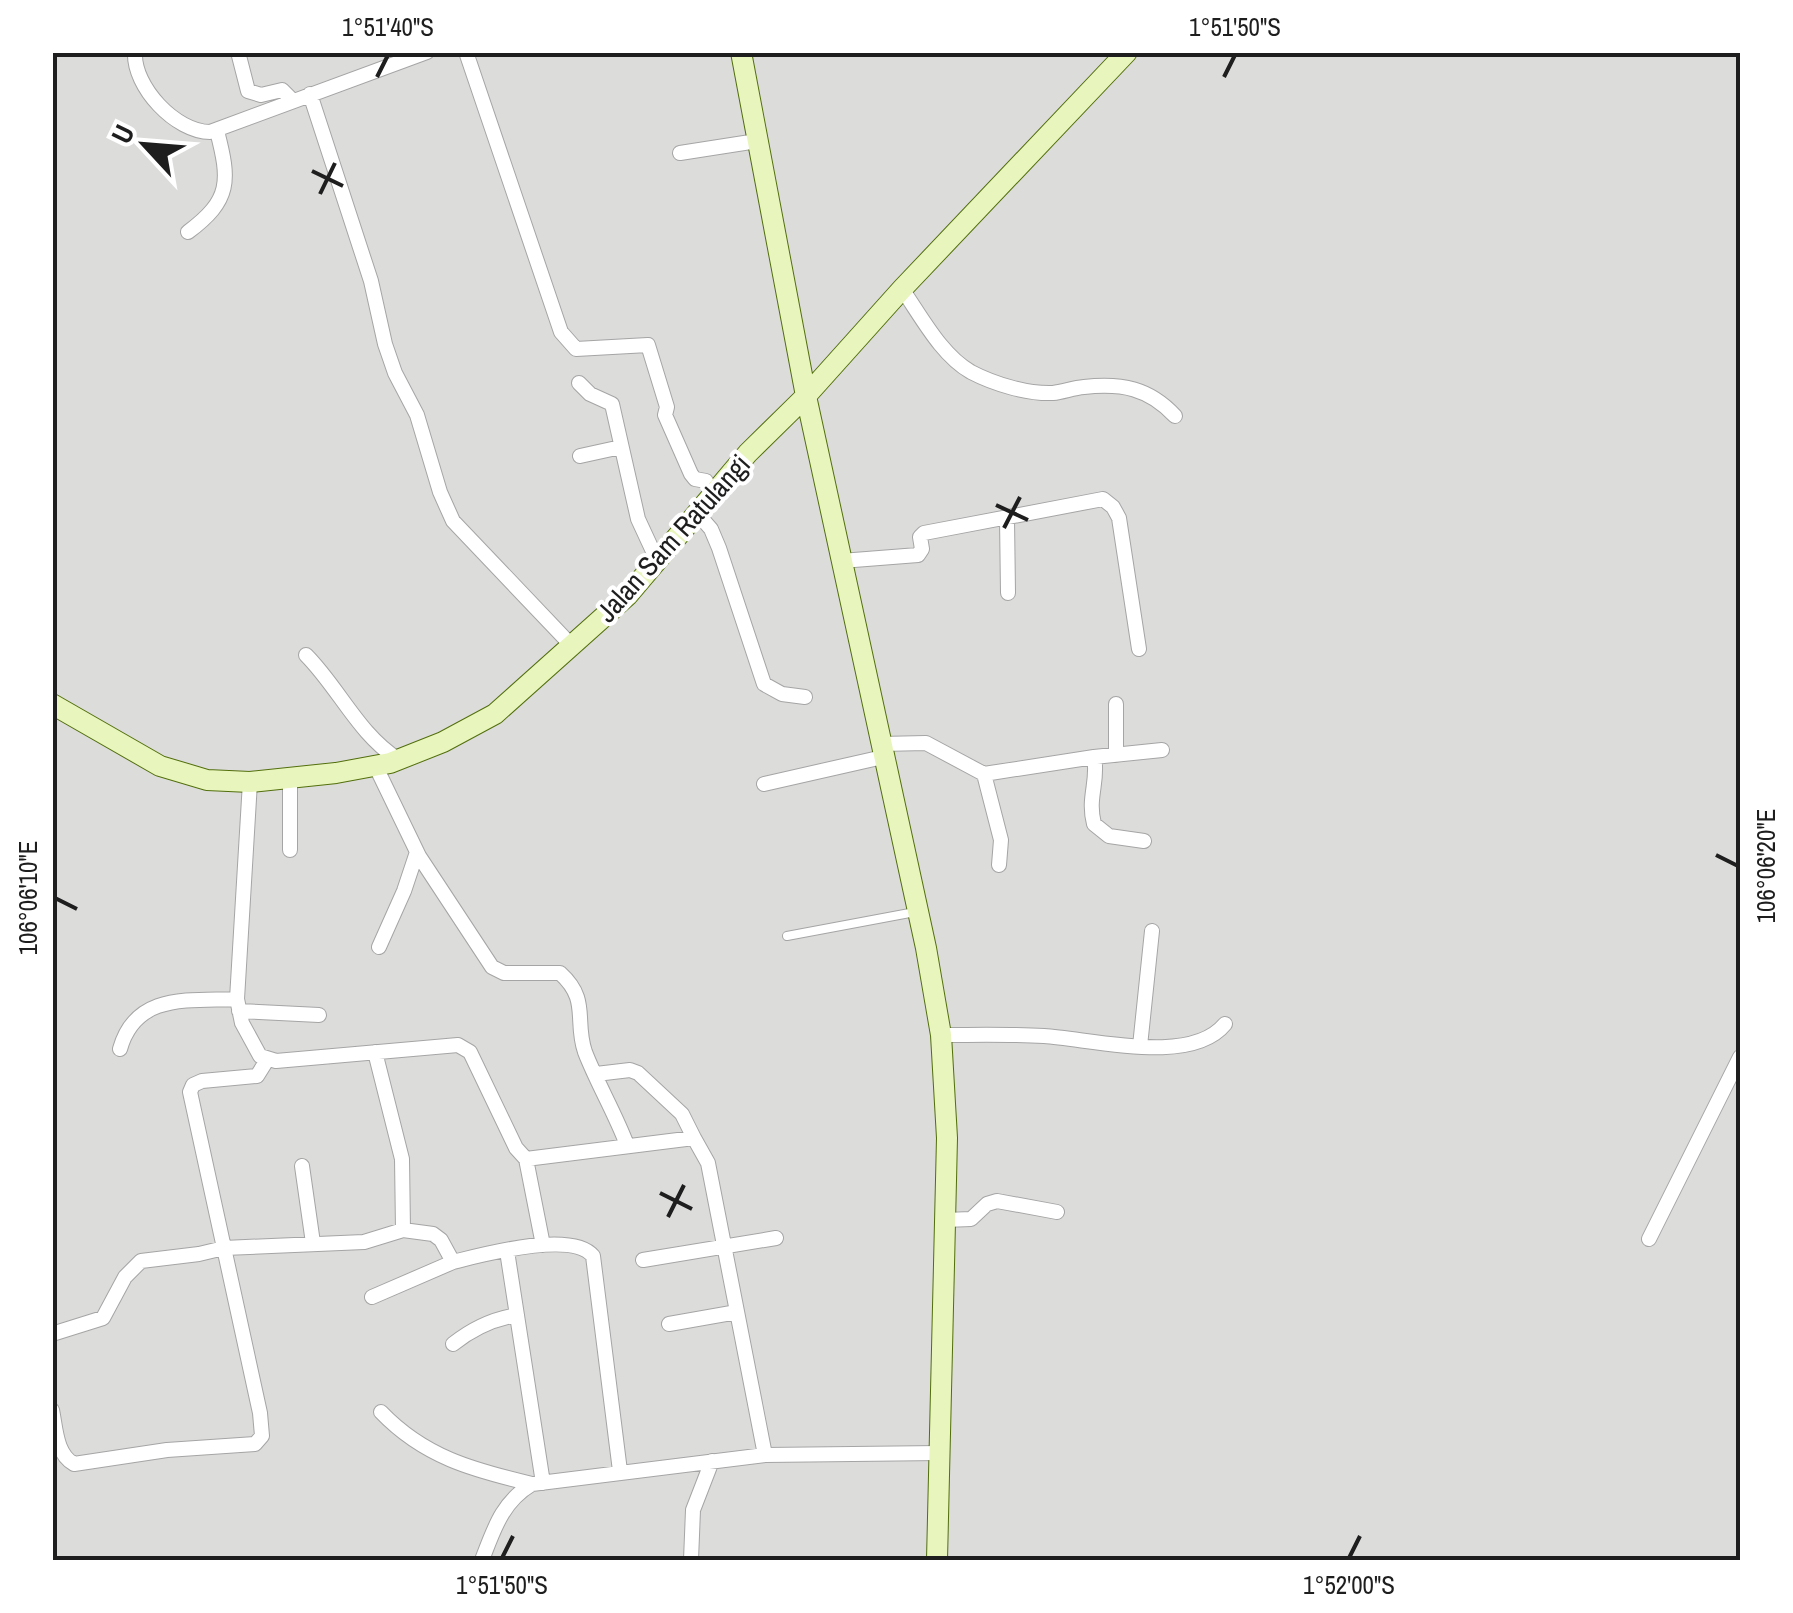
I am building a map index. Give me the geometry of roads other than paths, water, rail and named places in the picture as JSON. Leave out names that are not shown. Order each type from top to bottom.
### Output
[{"type":"main road","points":[[741,52],[806,396],[942,1035],[946,1138],[937,1560]]},
{"type":"main road","name":"Jalan Sam Ratulangi","points":[[55,710],[160,766],[207,780],[250,782],[376,767],[443,742],[495,714],[628,595],[748,452],[806,396],[1127,52]]},
{"type":"street","points":[[135,52],[141,83],[160,106],[202,132],[217,132],[428,52]]},
{"type":"street","points":[[238,52],[248,90],[261,95],[282,90],[293,100]]},
{"type":"street","points":[[466,52],[561,332],[576,350],[648,345],[666,416],[690,474],[708,483],[714,494]]},
{"type":"street","points":[[310,94],[372,281],[390,359],[417,415],[452,521],[572,646]]},
{"type":"street","points":[[188,232],[210,216],[224,195],[225,161],[217,132]]},
{"type":"street","points":[[680,154],[757,141]]},
{"type":"street","points":[[902,289],[938,341],[974,373],[1024,391],[1054,393],[1084,386],[1138,389],[1158,398],[1175,416]]},
{"type":"street","points":[[579,383],[590,394],[612,404],[638,519],[658,560]]},
{"type":"street","points":[[580,456],[622,447]]},
{"type":"street","points":[[841,561],[918,555],[924,533],[1100,498],[1108,501],[1118,518],[1140,649]]},
{"type":"street","points":[[697,514],[711,530],[719,548],[764,684],[782,694],[805,697]]},
{"type":"street","points":[[1007,519],[1008,593]]},
{"type":"street","points":[[306,654],[383,750],[398,760]]},
{"type":"street","points":[[1116,704],[1116,755]]},
{"type":"street","points":[[764,784],[882,750],[926,743],[984,774],[1162,750]]},
{"type":"street","points":[[1094,758],[1090,802],[1094,824],[1109,836],[1144,841]]},
{"type":"street","points":[[376,767],[417,852],[492,967],[504,973],[560,974],[576,990],[584,1048],[627,1145]]},
{"type":"street","points":[[984,774],[1001,840],[999,865]]},
{"type":"street","points":[[290,778],[290,850]]},
{"type":"street","points":[[250,782],[238,1005],[252,1046],[267,1060],[465,1047],[516,1148],[526,1159],[542,1245]]},
{"type":"street","points":[[379,947],[417,852]]},
{"type":"street","points":[[1140,1046],[1152,931]]},
{"type":"street","points":[[120,1049],[132,1023],[166,1002],[238,1005],[318,1015]]},
{"type":"street","points":[[942,1035],[1044,1036],[1140,1046],[1200,1043],[1216,1036],[1226,1024]]},
{"type":"street","points":[[376,1052],[402,1158],[403,1230]]},
{"type":"street","points":[[1650,1239],[1740,1057]]},
{"type":"street","points":[[52,1410],[61,1451],[74,1464],[166,1450],[255,1444],[262,1436],[191,1088],[202,1080],[257,1076],[267,1060]]},
{"type":"street","points":[[596,1074],[630,1070],[638,1073],[687,1120],[708,1163],[765,1455]]},
{"type":"street","points":[[526,1159],[694,1138]]},
{"type":"street","points":[[302,1166],[313,1243]]},
{"type":"street","points":[[945,1220],[971,1219],[987,1204],[997,1201],[1058,1212]]},
{"type":"street","points":[[52,1334],[98,1322],[125,1277],[141,1261],[224,1248],[364,1242],[403,1230],[432,1234],[441,1240],[452,1262]]},
{"type":"street","points":[[643,1260],[776,1238]]},
{"type":"street","points":[[372,1297],[452,1262],[542,1245],[582,1248],[593,1256],[620,1471]]},
{"type":"street","points":[[508,1250],[538,1483]]},
{"type":"street","points":[[669,1324],[738,1312]]},
{"type":"street","points":[[453,1344],[472,1329],[517,1315]]},
{"type":"street","points":[[381,1412],[399,1431],[462,1467],[538,1483]]},
{"type":"street","points":[[482,1560],[502,1509],[516,1494],[538,1483],[765,1455],[940,1452]]},
{"type":"street","points":[[691,1560],[693,1510],[712,1461]]},
{"type":"lane","points":[[787,936],[918,912]]}]
